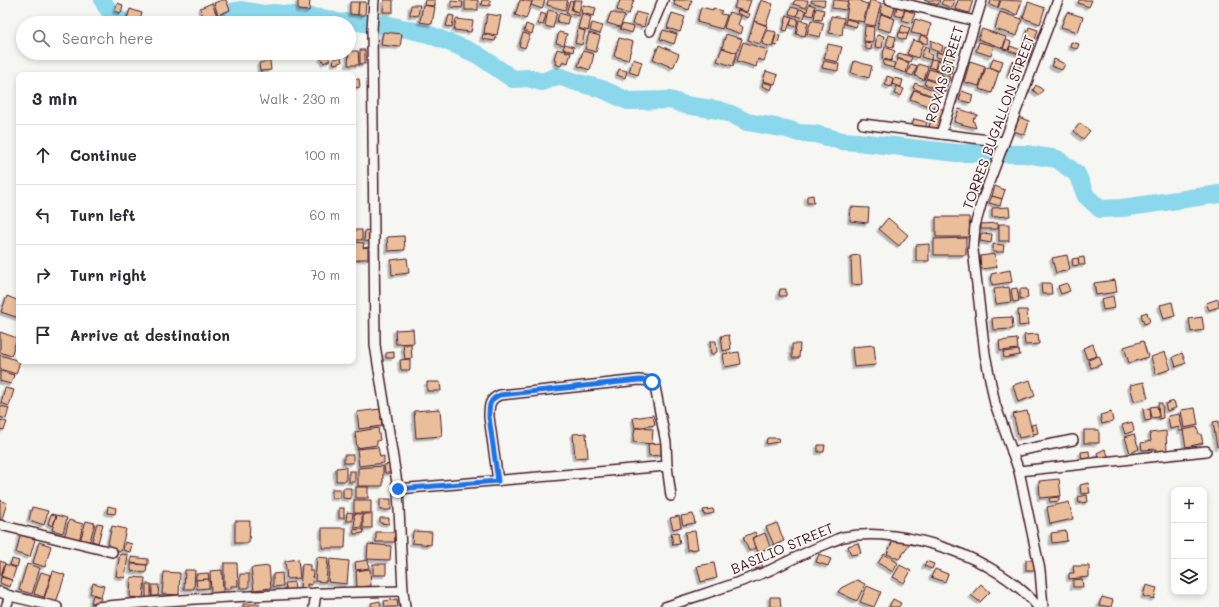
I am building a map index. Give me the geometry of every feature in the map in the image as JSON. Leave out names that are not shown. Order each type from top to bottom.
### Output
[{"type":"street","points":[[374,0],[372,29],[375,345],[398,489],[405,607]]},
{"type":"street","points":[[650,31],[663,0]]},
{"type":"street","points":[[890,0],[975,21]]},
{"type":"street","name":"ROXAS STREET","points":[[941,134],[982,0]]},
{"type":"street","name":"TORRES BUGALLON STREET","points":[[1043,607],[1040,570],[1019,471],[995,404],[987,366],[973,250],[975,226],[991,174],[1004,144],[1058,0]]},
{"type":"street","points":[[863,124],[1004,144]]},
{"type":"street","points":[[498,481],[489,417],[489,407],[491,401],[495,397],[500,395],[648,380],[652,382],[657,394],[666,443],[671,496]]},
{"type":"street","points":[[1012,452],[1073,440]]},
{"type":"street","points":[[1019,471],[1206,451]]},
{"type":"street","points":[[398,489],[667,466]]},
{"type":"street","points":[[0,525],[112,552]]},
{"type":"street","name":"BASILIO STREET","points":[[665,607],[766,571],[840,538],[858,535],[885,535],[910,538],[966,556],[989,567],[1015,585],[1038,607]]},
{"type":"street","points":[[97,607],[148,602],[316,593],[403,591]]},
{"type":"street","points":[[0,592],[10,596],[57,607]]},
{"type":"street","points":[[314,607],[316,593]]},
{"type":"street","points":[[6,607],[10,596]]},
{"type":"building","points":[[226,0],[230,10],[218,15],[214,3]]},
{"type":"building","points":[[298,0],[310,0],[309,11],[298,10]]},
{"type":"building","points":[[384,0],[393,0],[393,12],[383,12]]},
{"type":"building","points":[[425,0],[435,0],[435,6],[424,5]]},
{"type":"building","points":[[465,0],[478,0],[478,10],[465,10]]},
{"type":"building","points":[[482,0],[490,0],[490,6],[481,5]]},
{"type":"building","points":[[520,0],[532,2],[526,19],[515,15]]},
{"type":"building","points":[[533,0],[545,0],[542,9],[531,5]]},
{"type":"building","points":[[548,0],[568,0],[565,10],[547,5]]},
{"type":"building","points":[[574,0],[582,0],[579,12],[572,10]]},
{"type":"building","points":[[620,0],[634,0],[629,14],[617,10]]},
{"type":"building","points":[[673,0],[692,0],[689,10],[674,5],[675,1]]},
{"type":"building","points":[[737,0],[751,0],[747,12],[734,8]]},
{"type":"building","points":[[761,0],[773,4],[766,25],[754,21]]},
{"type":"building","points":[[795,0],[808,0],[806,8],[793,4]]},
{"type":"building","points":[[811,0],[825,0],[824,6],[811,2]]},
{"type":"building","points":[[833,0],[848,1],[846,10],[832,8]]},
{"type":"building","points":[[849,0],[861,0],[861,2],[868,4],[863,22],[846,18]]},
{"type":"building","points":[[870,0],[881,3],[875,26],[864,24]]},
{"type":"building","points":[[924,0],[940,0],[938,5]]},
{"type":"building","points":[[943,0],[955,0],[952,8],[941,4]]},
{"type":"building","points":[[958,0],[973,0],[969,13],[955,9]]},
{"type":"building","points":[[991,0],[1000,0],[997,8],[990,5]]},
{"type":"building","points":[[1001,0],[1022,1],[1017,15],[998,8]]},
{"type":"building","points":[[1079,0],[1092,0],[1089,7],[1078,3]]},
{"type":"building","points":[[451,1],[463,2],[462,8],[451,7]]},
{"type":"building","points":[[570,1],[573,2],[571,10],[579,13],[579,16],[566,13]]},
{"type":"building","points":[[350,2],[359,2],[358,15],[350,14]]},
{"type":"building","points":[[359,2],[366,2],[365,15],[358,15]]},
{"type":"building","points":[[1028,2],[1045,8],[1040,24],[1023,18]]},
{"type":"building","points":[[117,3],[123,5],[121,13],[115,11]]},
{"type":"building","points":[[212,3],[217,16],[203,16],[200,8]]},
{"type":"building","points":[[883,3],[895,7],[892,17],[880,13]]},
{"type":"building","points":[[809,4],[815,6],[813,16],[806,14]]},
{"type":"building","points":[[411,5],[420,5],[418,16],[410,15]]},
{"type":"building","points":[[423,5],[435,7],[432,24],[420,22]]},
{"type":"building","points":[[583,5],[596,8],[594,16],[581,13]]},
{"type":"building","points":[[897,6],[905,8],[902,17],[895,15]]},
{"type":"building","points":[[701,7],[713,10],[713,8],[722,11],[720,14],[727,15],[722,29],[697,22]]},
{"type":"building","points":[[791,7],[799,9],[797,16],[789,14]]},
{"type":"building","points":[[816,8],[824,10],[822,20],[814,19]]},
{"type":"building","points":[[130,9],[142,13],[141,16],[128,16]]},
{"type":"building","points":[[799,9],[806,11],[804,18],[797,16]]},
{"type":"building","points":[[548,10],[557,12],[553,28],[545,26]]},
{"type":"building","points":[[738,10],[750,14],[748,18],[737,13]]},
{"type":"building","points":[[905,10],[915,13],[912,23],[902,20]]},
{"type":"building","points":[[611,12],[625,16],[620,27],[607,23]]},
{"type":"building","points":[[636,12],[647,15],[644,27],[632,24]]},
{"type":"building","points":[[729,12],[741,16],[738,25],[743,27],[741,34],[724,28]]},
{"type":"building","points":[[1000,12],[1022,19],[1017,36],[995,29]]},
{"type":"building","points":[[1067,12],[1083,17],[1078,32],[1061,27]]},
{"type":"building","points":[[541,13],[546,15],[543,25],[538,24]]},
{"type":"building","points":[[559,13],[569,16],[567,24],[557,22]]},
{"type":"building","points":[[672,13],[685,17],[680,32],[667,28]]},
{"type":"building","points":[[487,14],[501,16],[497,35],[484,33]]},
{"type":"building","points":[[582,14],[591,17],[588,31],[578,28]]},
{"type":"building","points":[[881,14],[895,19],[891,32],[877,28]]},
{"type":"building","points":[[449,15],[454,16],[452,27],[446,26]]},
{"type":"building","points":[[787,15],[792,17],[787,31],[783,30]]},
{"type":"building","points":[[831,16],[844,18],[842,35],[829,33]]},
{"type":"building","points":[[792,17],[798,19],[796,27],[790,25]]},
{"type":"building","points":[[456,19],[473,21],[471,32],[454,30]]},
{"type":"building","points":[[846,19],[858,22],[856,27],[845,24]]},
{"type":"building","points":[[915,19],[931,24],[928,36],[911,33]]},
{"type":"building","points":[[799,20],[808,22],[805,36],[796,34]]},
{"type":"building","points":[[811,20],[824,23],[820,37],[807,34]]},
{"type":"building","points":[[754,21],[767,26],[760,44],[748,40]]},
{"type":"building","points":[[592,23],[603,26],[600,34],[590,31]]},
{"type":"building","points":[[526,24],[534,27],[532,34],[524,31]]},
{"type":"building","points":[[622,24],[634,27],[632,33],[620,29]]},
{"type":"building","points":[[902,25],[910,28],[908,34],[900,32]]},
{"type":"building","points":[[865,26],[874,27],[873,42],[864,41]]},
{"type":"building","points":[[1029,27],[1038,30],[1028,62],[1019,59]]},
{"type":"building","points":[[578,29],[585,31],[582,45],[575,43]]},
{"type":"building","points":[[982,29],[1006,37],[1003,48],[978,39]]},
{"type":"building","points":[[663,30],[677,34],[674,44],[660,39]]},
{"type":"building","points":[[767,30],[776,32],[772,47],[762,44]]},
{"type":"building","points":[[383,32],[402,34],[400,47],[381,45]]},
{"type":"building","points":[[559,32],[567,34],[564,45],[556,43]]},
{"type":"building","points":[[899,32],[908,34],[906,40],[898,38]]},
{"type":"building","points":[[523,33],[530,35],[525,48],[519,46]]},
{"type":"building","points":[[589,33],[600,36],[596,52],[585,49]]},
{"type":"building","points":[[483,34],[496,37],[495,41],[482,39]]},
{"type":"building","points":[[726,34],[742,39],[737,53],[722,48]]},
{"type":"building","points":[[776,35],[780,36],[777,46],[773,45]]},
{"type":"building","points":[[877,35],[884,36],[882,48],[875,47]]},
{"type":"building","points":[[889,35],[896,37],[893,48],[886,45]]},
{"type":"building","points":[[921,35],[929,38],[927,44],[919,41]]},
{"type":"building","points":[[619,38],[633,42],[628,60],[614,56]]},
{"type":"building","points":[[913,40],[923,43],[918,58],[907,54]]},
{"type":"building","points":[[931,40],[943,46],[941,53],[931,49]]},
{"type":"building","points":[[1006,40],[1011,42],[1008,50],[1003,49]]},
{"type":"building","points":[[743,42],[768,50],[764,61],[758,59],[756,67],[737,61]]},
{"type":"building","points":[[864,42],[872,43],[871,50],[866,49]]},
{"type":"building","points":[[979,42],[994,46],[991,56],[976,51]]},
{"type":"building","points":[[1071,42],[1079,44],[1077,49],[1070,47]]},
{"type":"building","points":[[565,44],[574,47],[573,52],[563,49]]},
{"type":"building","points":[[828,44],[842,47],[838,62],[824,59]]},
{"type":"building","points":[[659,45],[679,54],[673,68],[653,59]]},
{"type":"building","points":[[925,46],[929,48],[928,53],[932,55],[931,60],[921,57]]},
{"type":"building","points":[[1010,46],[1021,50],[1019,54],[1009,51]]},
{"type":"building","points":[[885,47],[895,51],[891,61],[882,58]]},
{"type":"building","points":[[945,47],[957,50],[953,61],[936,57],[937,52],[943,54]]},
{"type":"building","points":[[722,48],[737,53],[733,66],[717,61]]},
{"type":"building","points":[[557,49],[571,53],[568,63],[563,61],[561,66],[555,64],[556,60],[554,59]]},
{"type":"building","points":[[360,50],[365,50],[365,64],[360,64]]},
{"type":"building","points":[[356,51],[358,51],[359,65],[348,65],[348,60],[356,60]]},
{"type":"building","points":[[583,51],[594,54],[590,70],[578,66]]},
{"type":"building","points":[[899,53],[912,57],[910,62],[897,58]]},
{"type":"building","points":[[993,58],[1003,61],[1000,71],[990,67]]},
{"type":"building","points":[[633,59],[642,62],[638,75],[629,72]]},
{"type":"building","points":[[898,59],[909,63],[906,73],[894,69]]},
{"type":"building","points":[[931,59],[937,60],[935,69],[929,67]]},
{"type":"building","points":[[1054,59],[1065,64],[1062,70],[1051,66]]},
{"type":"building","points":[[322,60],[330,60],[324,63]]},
{"type":"building","points":[[333,60],[342,60],[342,62],[334,64]]},
{"type":"building","points":[[884,60],[895,63],[893,68],[883,65]]},
{"type":"building","points":[[938,60],[953,65],[951,74],[935,70]]},
{"type":"building","points":[[270,61],[271,70],[260,71],[259,63]]},
{"type":"building","points":[[824,61],[839,64],[838,71],[822,68]]},
{"type":"building","points":[[854,61],[872,66],[869,78],[851,73]]},
{"type":"building","points":[[970,61],[985,66],[979,86],[964,82]]},
{"type":"building","points":[[1012,61],[1021,64],[1016,78],[1008,75]]},
{"type":"building","points":[[911,64],[917,66],[913,76],[907,74]]},
{"type":"building","points":[[918,64],[928,67],[924,80],[915,76]]},
{"type":"building","points":[[986,67],[999,71],[992,93],[979,89]]},
{"type":"building","points":[[619,69],[627,71],[625,78],[617,75]]},
{"type":"building","points":[[929,69],[942,73],[939,82],[926,78]]},
{"type":"building","points":[[766,71],[778,75],[775,84],[763,81]]},
{"type":"building","points":[[943,75],[950,77],[945,92],[924,84],[926,79],[940,84]]},
{"type":"building","points":[[887,76],[893,78],[891,87],[885,85]]},
{"type":"building","points":[[894,78],[903,80],[901,87],[892,84]]},
{"type":"building","points":[[356,79],[359,79],[360,87],[356,88]]},
{"type":"building","points":[[763,82],[773,85],[771,90],[762,86]]},
{"type":"building","points":[[915,83],[939,92],[937,98],[913,88]]},
{"type":"building","points":[[1036,85],[1043,90],[1039,95],[1033,90]]},
{"type":"building","points":[[897,86],[904,89],[901,96],[894,94]]},
{"type":"building","points":[[914,90],[937,98],[934,108],[910,99]]},
{"type":"building","points":[[962,91],[973,95],[971,103],[959,100]]},
{"type":"building","points":[[935,107],[946,110],[940,130],[929,127]]},
{"type":"building","points":[[959,109],[978,115],[973,119],[976,128],[954,122]]},
{"type":"building","points":[[1018,117],[1029,121],[1025,135],[1014,131]]},
{"type":"building","points":[[914,119],[927,122],[925,129],[912,126]]},
{"type":"building","points":[[1080,123],[1090,131],[1083,139],[1074,131]]},
{"type":"building","points":[[975,181],[982,183],[980,189],[973,187]]},
{"type":"building","points":[[995,186],[1005,190],[1002,199],[992,196]]},
{"type":"building","points":[[973,187],[980,189],[978,195],[971,193]]},
{"type":"building","points":[[813,195],[814,203],[807,203],[807,196]]},
{"type":"building","points":[[992,196],[1002,199],[1000,206],[989,203]]},
{"type":"building","points":[[851,207],[869,208],[868,223],[850,221]]},
{"type":"building","points":[[1009,207],[1010,216],[992,217],[992,208]]},
{"type":"building","points":[[936,217],[969,217],[970,237],[936,237]]},
{"type":"building","points":[[888,218],[908,235],[899,246],[879,229]]},
{"type":"building","points":[[998,223],[998,229],[981,229],[981,224]]},
{"type":"building","points":[[999,224],[1009,224],[1009,241],[999,241]]},
{"type":"building","points":[[356,230],[362,230],[362,240],[356,240]]},
{"type":"building","points":[[365,230],[373,231],[372,242],[364,241]]},
{"type":"building","points":[[981,233],[992,234],[991,243],[980,241]]},
{"type":"building","points":[[404,236],[405,250],[388,251],[387,237]]},
{"type":"building","points":[[966,238],[966,255],[934,255],[934,239]]},
{"type":"building","points":[[356,242],[364,243],[363,248],[368,247],[368,259],[356,261]]},
{"type":"building","points":[[929,244],[929,261],[916,261],[916,245]]},
{"type":"building","points":[[993,244],[1004,245],[1003,252],[993,252]]},
{"type":"building","points":[[995,254],[997,267],[981,269],[980,256]]},
{"type":"building","points":[[860,255],[862,284],[852,285],[851,256]]},
{"type":"building","points":[[1067,255],[1070,270],[1056,273],[1052,258]]},
{"type":"building","points":[[1084,257],[1085,265],[1079,265],[1078,258]]},
{"type":"building","points":[[407,258],[409,273],[392,275],[391,260]]},
{"type":"building","points":[[1078,258],[1079,265],[1073,266],[1072,259]]},
{"type":"building","points":[[1010,270],[1012,282],[992,285],[991,274]]},
{"type":"building","points":[[1115,280],[1117,292],[1096,295],[1094,283]]},
{"type":"building","points":[[1041,283],[1051,283],[1052,294],[1042,294]]},
{"type":"building","points":[[1067,283],[1070,291],[1061,294],[1058,286]]},
{"type":"building","points":[[1009,287],[1011,302],[996,304],[994,289]]},
{"type":"building","points":[[1017,288],[1019,301],[1013,302],[1011,289]]},
{"type":"building","points":[[780,289],[786,289],[786,296],[779,296]]},
{"type":"building","points":[[1020,289],[1027,289],[1028,298],[1020,299]]},
{"type":"building","points":[[7,296],[16,300],[16,317],[1,312]]},
{"type":"building","points":[[1113,296],[1115,308],[1103,310],[1101,299]]},
{"type":"building","points":[[1218,299],[1219,307],[1209,310],[1206,303]]},
{"type":"building","points":[[1172,302],[1175,316],[1164,319],[1160,305]]},
{"type":"building","points":[[1018,310],[1027,310],[1028,325],[1019,326]]},
{"type":"building","points":[[1147,312],[1150,322],[1144,324],[1141,314]]},
{"type":"building","points":[[1012,317],[1013,329],[993,330],[992,318]]},
{"type":"building","points":[[1202,317],[1204,330],[1191,332],[1189,319]]},
{"type":"building","points":[[413,329],[414,343],[396,344],[395,330]]},
{"type":"building","points":[[0,332],[16,338],[11,356],[0,352]]},
{"type":"building","points":[[1038,334],[1039,344],[1025,345],[1024,335]]},
{"type":"building","points":[[729,335],[731,349],[723,351],[721,336]]},
{"type":"building","points":[[1017,339],[1018,349],[1000,351],[999,341]]},
{"type":"building","points":[[710,341],[716,341],[717,352],[711,355]]},
{"type":"building","points":[[1143,341],[1148,357],[1129,363],[1124,347]]},
{"type":"building","points":[[792,344],[800,344],[799,358],[792,358]]},
{"type":"building","points":[[1093,344],[1097,356],[1087,359],[1083,348]]},
{"type":"building","points":[[403,345],[411,345],[412,358],[405,359]]},
{"type":"building","points":[[874,345],[876,365],[854,367],[852,347]]},
{"type":"building","points":[[1019,350],[1020,355],[1004,358],[1003,352]]},
{"type":"building","points":[[394,352],[394,358],[386,358],[386,353]]},
{"type":"building","points":[[739,352],[741,364],[725,367],[723,354]]},
{"type":"building","points":[[1165,352],[1171,369],[1156,374],[1151,357]]},
{"type":"building","points":[[1182,353],[1186,363],[1176,367],[1173,357]]},
{"type":"building","points":[[0,355],[16,360],[16,364],[19,364],[16,374],[0,369]]},
{"type":"building","points":[[1099,356],[1102,364],[1091,368],[1088,360]]},
{"type":"building","points":[[410,359],[410,370],[401,370],[400,360]]},
{"type":"building","points":[[0,371],[14,375],[11,384],[0,381]]},
{"type":"building","points":[[1030,380],[1035,396],[1018,402],[1013,385]]},
{"type":"building","points":[[427,382],[440,382],[441,391],[427,391]]},
{"type":"building","points":[[1144,382],[1148,398],[1134,401],[1130,385]]},
{"type":"building","points":[[5,388],[14,390],[9,406],[1,403]]},
{"type":"building","points":[[1174,401],[1176,408],[1167,411],[1165,404]]},
{"type":"building","points":[[1158,403],[1162,403],[1163,418],[1159,419]]},
{"type":"building","points":[[0,406],[9,408],[6,419],[0,417]]},
{"type":"building","points":[[1157,406],[1159,417],[1152,418],[1150,407]]},
{"type":"building","points":[[1150,408],[1151,420],[1145,421],[1143,409]]},
{"type":"building","points":[[1195,408],[1198,425],[1184,428],[1181,410]]},
{"type":"building","points":[[380,409],[382,426],[359,429],[357,412]]},
{"type":"building","points":[[440,409],[442,436],[416,438],[414,411]]},
{"type":"building","points":[[1027,411],[1033,435],[1019,438],[1013,414]]},
{"type":"building","points":[[1111,412],[1113,421],[1102,424],[1100,415]]},
{"type":"building","points":[[1179,414],[1183,431],[1179,431],[1179,427],[1170,429],[1168,416]]},
{"type":"building","points":[[653,415],[655,425],[635,428],[633,418]]},
{"type":"building","points":[[0,420],[7,422],[4,430],[0,429]]},
{"type":"building","points":[[1219,421],[1219,447],[1217,447],[1213,422]]},
{"type":"building","points":[[1132,422],[1134,431],[1125,434],[1122,425]]},
{"type":"building","points":[[1036,424],[1038,433],[1033,434],[1031,425]]},
{"type":"building","points":[[1197,427],[1199,434],[1201,434],[1203,443],[1186,447],[1183,430]]},
{"type":"building","points":[[378,428],[380,440],[377,441],[377,445],[357,448],[355,432]]},
{"type":"building","points":[[635,428],[653,429],[652,444],[633,442]]},
{"type":"building","points":[[1084,430],[1099,430],[1099,443],[1084,443]]},
{"type":"building","points":[[1166,431],[1167,451],[1157,452],[1157,449],[1142,450],[1141,443],[1151,441],[1150,433]]},
{"type":"building","points":[[586,433],[588,457],[575,458],[573,434]]},
{"type":"building","points":[[1134,434],[1139,449],[1130,453],[1125,437]]},
{"type":"building","points":[[767,438],[779,438],[778,442],[766,444]]},
{"type":"building","points":[[661,443],[661,455],[649,456],[648,444]]},
{"type":"building","points":[[818,445],[825,445],[824,452],[818,452]]},
{"type":"building","points":[[378,447],[380,457],[384,456],[384,463],[359,466],[357,449]]},
{"type":"building","points":[[1105,449],[1109,457],[1101,461],[1097,453]]},
{"type":"building","points":[[1089,451],[1090,461],[1082,462],[1081,452]]},
{"type":"building","points":[[344,455],[353,455],[353,463],[344,463]]},
{"type":"building","points":[[390,464],[391,473],[385,473],[384,465]]},
{"type":"building","points":[[383,466],[383,486],[358,486],[358,468]]},
{"type":"building","points":[[346,467],[346,481],[336,481],[336,468]]},
{"type":"building","points":[[349,471],[355,471],[355,482],[349,482]]},
{"type":"building","points":[[1059,479],[1061,496],[1040,498],[1039,481]]},
{"type":"building","points":[[1088,483],[1090,493],[1081,494],[1080,485]]},
{"type":"building","points":[[356,487],[368,487],[368,498],[356,498]]},
{"type":"building","points":[[343,488],[351,488],[351,499],[343,498]]},
{"type":"building","points":[[332,489],[340,489],[340,498],[332,498]]},
{"type":"building","points":[[1087,495],[1088,502],[1079,503],[1078,497]]},
{"type":"building","points":[[1059,497],[1059,501],[1050,502],[1049,498]]},
{"type":"building","points":[[380,499],[391,499],[391,510],[380,510]]},
{"type":"building","points":[[0,500],[7,503],[1,522],[0,521]]},
{"type":"building","points":[[354,500],[371,500],[371,513],[354,513]]},
{"type":"building","points":[[1069,502],[1073,519],[1050,524],[1047,507]]},
{"type":"building","points":[[108,506],[116,508],[115,514],[107,513]]},
{"type":"building","points":[[32,507],[48,511],[44,525],[29,520]]},
{"type":"building","points":[[339,508],[344,508],[344,518],[339,518]]},
{"type":"building","points":[[713,509],[714,513],[704,515],[703,510]]},
{"type":"building","points":[[347,512],[353,513],[352,521],[346,521]]},
{"type":"building","points":[[51,514],[56,515],[53,526],[48,524]]},
{"type":"building","points":[[354,514],[362,514],[362,527],[355,528]]},
{"type":"building","points":[[363,514],[372,514],[372,528],[363,528]]},
{"type":"building","points":[[693,514],[695,523],[683,525],[681,516]]},
{"type":"building","points":[[57,515],[67,518],[63,533],[52,530]]},
{"type":"building","points":[[679,516],[681,527],[673,529],[670,518]]},
{"type":"building","points":[[380,518],[389,518],[389,524],[380,523]]},
{"type":"building","points":[[69,520],[83,524],[79,542],[64,538]]},
{"type":"building","points":[[86,521],[95,523],[89,544],[80,541]]},
{"type":"building","points":[[235,521],[250,521],[249,543],[235,543]]},
{"type":"building","points":[[97,523],[103,524],[98,543],[92,541]]},
{"type":"building","points":[[777,523],[784,541],[774,545],[766,527]]},
{"type":"building","points":[[112,526],[126,529],[121,551],[107,548]]},
{"type":"building","points":[[322,528],[346,528],[345,548],[322,548]]},
{"type":"building","points":[[363,529],[364,533],[354,534],[353,530]]},
{"type":"building","points":[[413,531],[432,532],[431,545],[412,543]]},
{"type":"building","points":[[695,531],[698,549],[687,550],[685,532]]},
{"type":"building","points":[[1066,531],[1067,541],[1052,543],[1051,533]]},
{"type":"building","points":[[21,532],[36,536],[30,557],[16,553]]},
{"type":"building","points":[[376,532],[395,532],[395,542],[376,542]]},
{"type":"building","points":[[678,532],[680,544],[673,545],[671,533]]},
{"type":"building","points":[[755,532],[757,536],[752,538],[755,548],[749,551],[743,537]]},
{"type":"building","points":[[765,533],[770,547],[758,552],[753,538]]},
{"type":"building","points":[[893,540],[911,543],[899,559],[887,554]]},
{"type":"building","points":[[39,542],[51,546],[45,567],[33,563]]},
{"type":"building","points":[[125,542],[132,544],[130,552],[123,550]]},
{"type":"building","points":[[858,543],[861,553],[851,555],[848,546]]},
{"type":"building","points":[[368,544],[391,546],[390,560],[367,559]]},
{"type":"building","points":[[120,554],[128,555],[125,578],[116,576]]},
{"type":"building","points":[[819,554],[831,559],[828,566],[816,562]]},
{"type":"building","points":[[884,554],[898,563],[893,572],[878,563]]},
{"type":"building","points":[[131,557],[148,559],[148,565],[131,563]]},
{"type":"building","points":[[317,557],[328,558],[326,582],[315,581]]},
{"type":"building","points":[[12,559],[19,561],[17,567],[10,565]]},
{"type":"building","points":[[298,559],[300,578],[287,579],[285,561]]},
{"type":"building","points":[[330,559],[349,561],[347,584],[328,582]]},
{"type":"building","points":[[368,560],[369,568],[356,570],[355,562]]},
{"type":"building","points":[[1026,560],[1035,560],[1035,570],[1026,570]]},
{"type":"building","points":[[0,561],[5,563],[1,576],[0,576]]},
{"type":"building","points":[[760,561],[763,567],[756,569],[754,563]]},
{"type":"building","points":[[926,561],[934,564],[932,569],[924,566]]},
{"type":"building","points":[[224,563],[237,563],[238,586],[231,586],[231,589],[224,589]]},
{"type":"building","points":[[714,563],[717,578],[701,582],[697,566]]},
{"type":"building","points":[[5,564],[16,568],[12,580],[1,576]]},
{"type":"building","points":[[27,564],[40,568],[32,594],[19,590]]},
{"type":"building","points":[[131,564],[147,565],[146,573],[131,571]]},
{"type":"building","points":[[302,564],[310,565],[310,571],[313,571],[312,585],[307,584],[307,589],[300,589]]},
{"type":"building","points":[[373,564],[386,564],[386,575],[373,575]]},
{"type":"building","points":[[900,565],[911,571],[904,583],[893,577]]},
{"type":"building","points":[[269,566],[271,588],[254,590],[251,568]]},
{"type":"building","points":[[1073,566],[1089,566],[1089,577],[1069,579],[1069,573],[1074,573]]},
{"type":"building","points":[[370,569],[371,586],[357,587],[356,571]]},
{"type":"building","points":[[935,569],[948,574],[945,582],[931,577]]},
{"type":"building","points":[[185,570],[195,570],[194,589],[184,589]]},
{"type":"building","points":[[222,570],[223,592],[211,593],[210,571]]},
{"type":"building","points":[[53,571],[65,575],[56,603],[44,599]]},
{"type":"building","points":[[41,572],[51,575],[44,597],[34,594]]},
{"type":"building","points":[[164,572],[180,573],[179,595],[162,594]]},
{"type":"building","points":[[208,573],[209,579],[196,580],[196,574]]},
{"type":"building","points":[[282,573],[283,586],[273,587],[273,574]]},
{"type":"building","points":[[240,574],[249,574],[249,588],[240,588]]},
{"type":"building","points":[[1,577],[12,580],[10,587],[0,583]]},
{"type":"building","points":[[131,577],[145,578],[143,598],[130,597]]},
{"type":"building","points":[[209,579],[209,588],[197,589],[196,580]]},
{"type":"building","points":[[1082,579],[1083,587],[1073,587],[1073,580]]},
{"type":"building","points":[[857,580],[865,584],[857,601],[838,592],[841,588]]},
{"type":"building","points":[[294,582],[295,589],[286,590],[285,583]]},
{"type":"building","points":[[93,583],[104,586],[101,597],[90,593]]},
{"type":"building","points":[[146,584],[151,584],[151,599],[146,599]]},
{"type":"building","points":[[981,584],[990,592],[980,602],[971,595]]},
{"type":"building","points":[[152,585],[159,585],[158,596],[152,596]]},
{"type":"building","points":[[1146,585],[1157,588],[1154,599],[1143,596]]},
{"type":"building","points":[[867,586],[881,592],[874,607],[860,602]]},
{"type":"building","points":[[93,595],[101,598],[99,603],[91,603]]},
{"type":"building","points":[[770,597],[780,597],[781,607],[770,607]]},
{"type":"building","points":[[1102,597],[1113,600],[1111,607],[1099,605]]},
{"type":"building","points":[[397,599],[398,607],[385,607],[384,601]]},
{"type":"building","points":[[893,599],[901,603],[899,607],[889,607]]},
{"type":"building","points":[[380,601],[381,607],[372,607],[371,603]]},
{"type":"building","points":[[243,604],[259,604],[259,607],[243,607]]},
{"type":"waterway","points":[[103,0],[104,4],[115,16]]},
{"type":"waterway","points":[[223,16],[231,12],[241,10],[264,14],[274,13],[301,16]]},
{"type":"waterway","points":[[356,21],[380,25],[385,24],[428,34],[478,55],[513,79],[528,78],[542,82],[558,76],[602,89],[628,101],[670,100],[685,105],[719,110],[747,122],[787,129],[799,133],[815,134],[842,141],[957,153],[1026,154],[1057,159],[1077,174],[1086,196],[1100,209],[1122,208],[1219,194]]},
{"type":"route","points":[[398,489],[498,481],[489,417],[489,407],[491,401],[495,397],[500,395],[639,380],[648,380],[652,382]]}]
